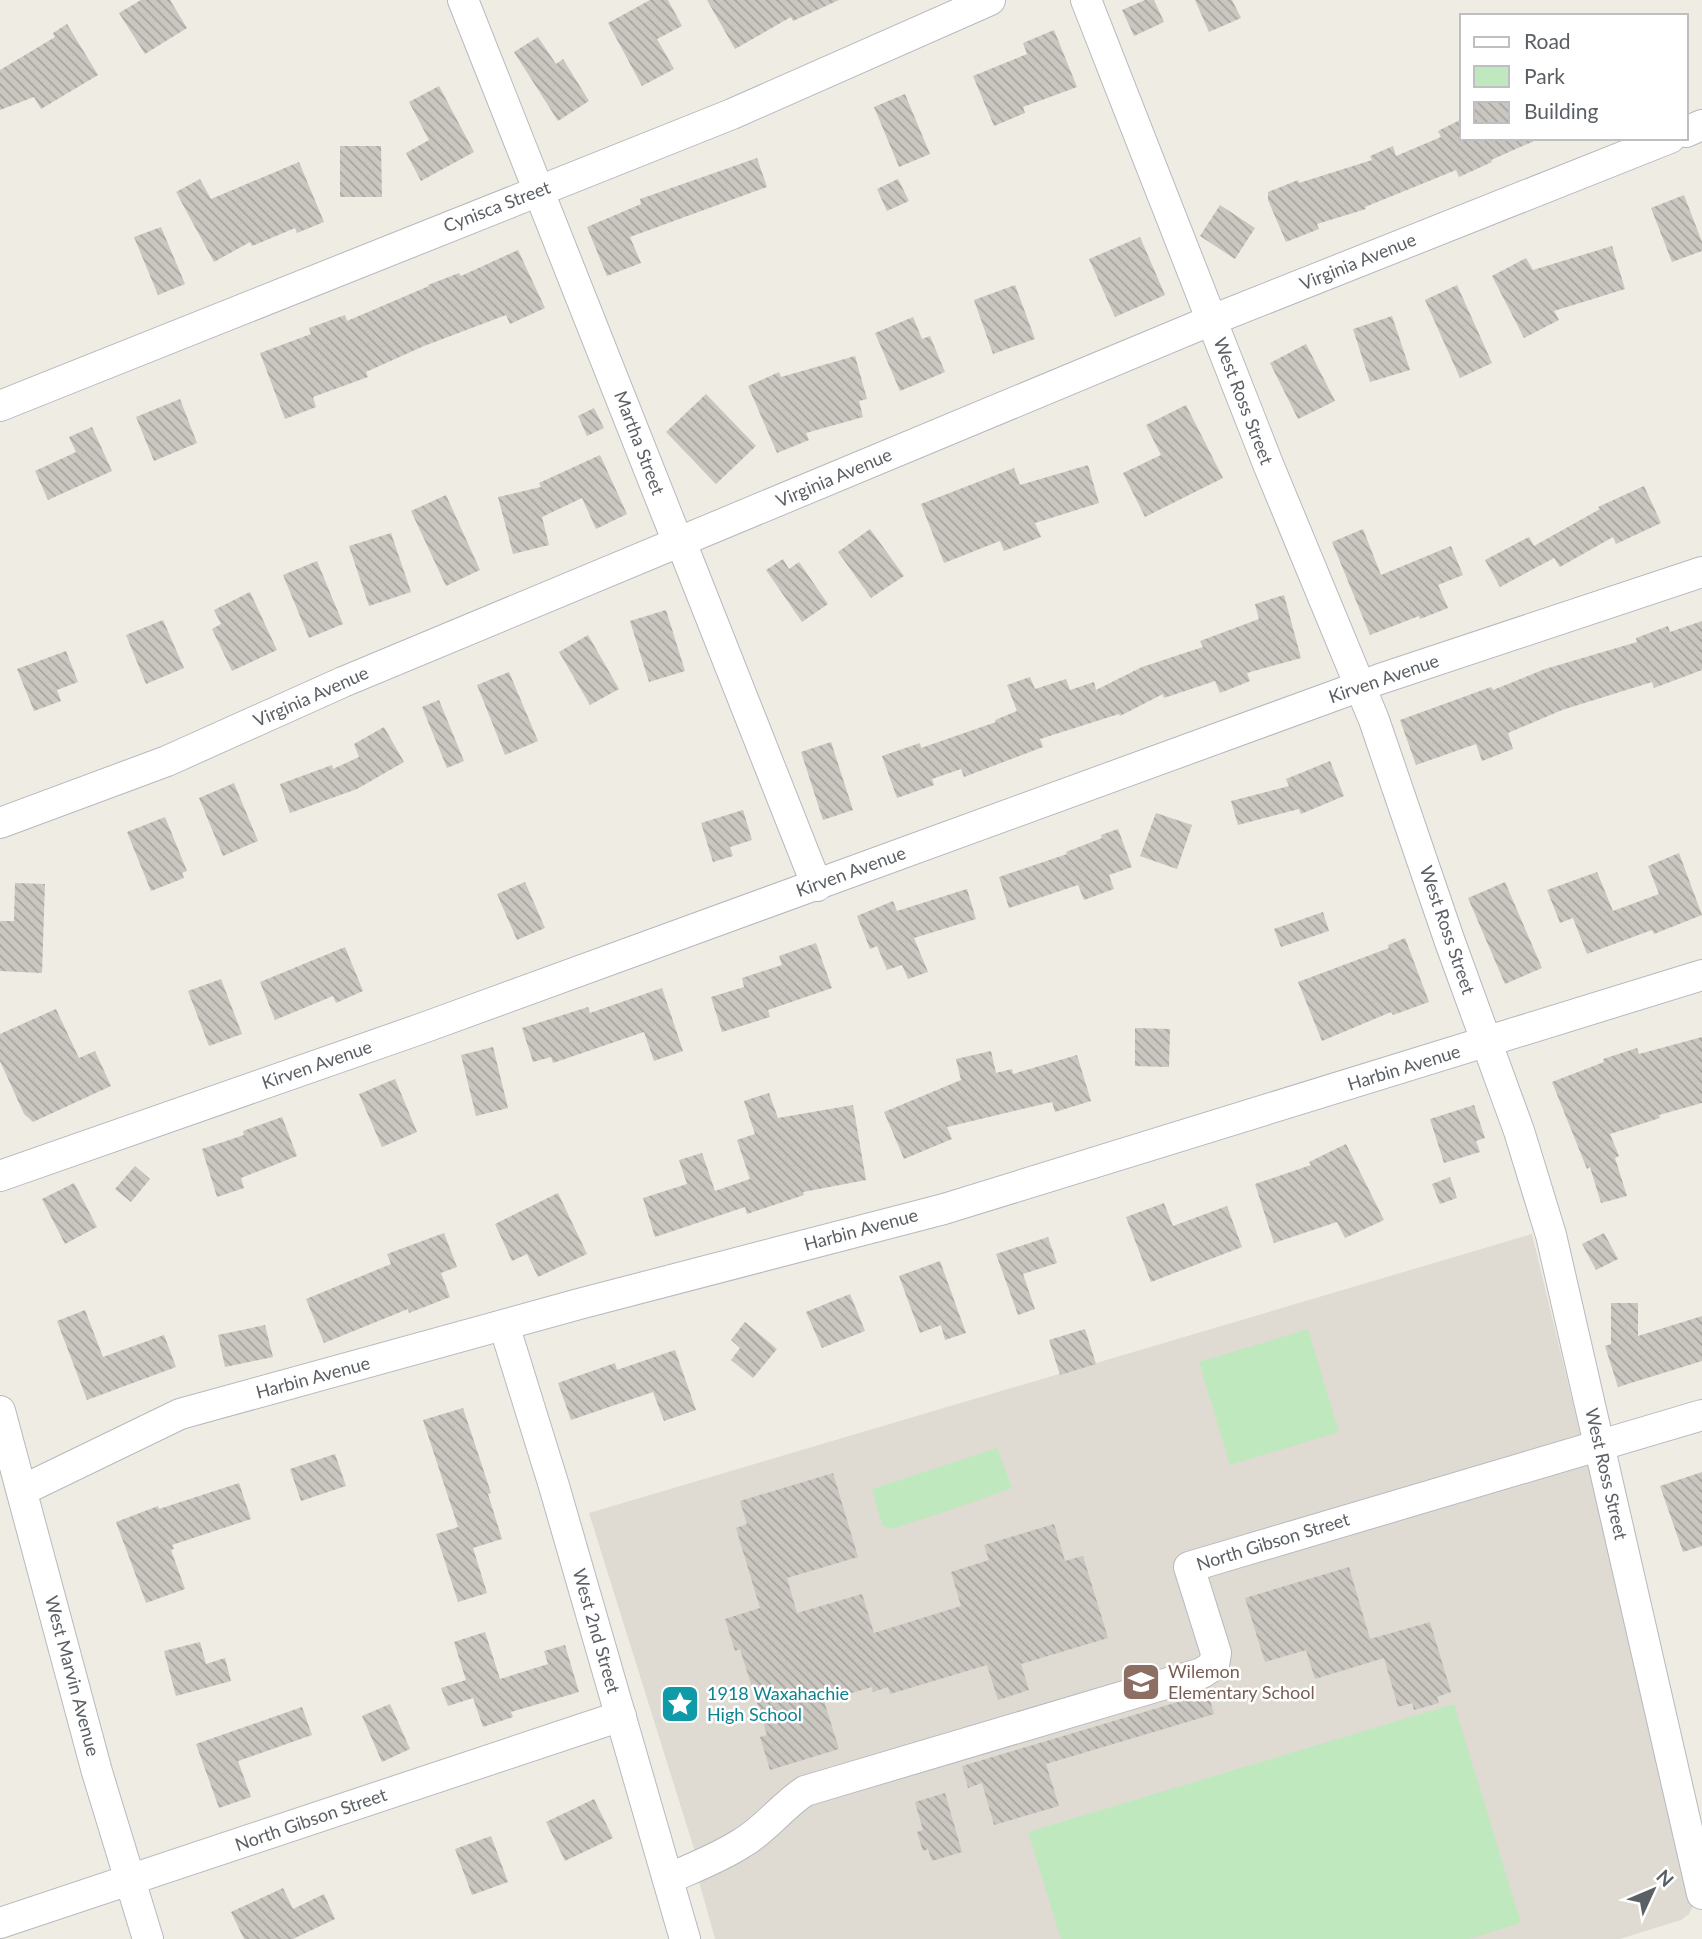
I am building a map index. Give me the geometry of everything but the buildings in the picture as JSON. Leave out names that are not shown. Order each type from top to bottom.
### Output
[{"type":"street","name":"Martha Street","points":[[463,0],[817,886]]},
{"type":"street","name":"Cynisca Street","points":[[0,406],[732,114],[989,0]]},
{"type":"street","name":"West Ross Street","points":[[1086,0],[1268,464],[1361,687],[1519,1131],[1550,1236],[1702,1894]]},
{"type":"street","name":"Virginia Avenue","points":[[0,823],[167,761],[343,682],[1212,320],[1665,140]]},
{"type":"street","name":"Kirven Avenue","points":[[0,1176],[390,1040],[1361,687],[1702,572]]},
{"type":"street","name":"Harbin Avenue","points":[[23,1490],[180,1414],[503,1325],[944,1209],[1702,975]]},
{"type":"street","name":"West 2nd Street","points":[[503,1325],[558,1499],[685,1939]]},
{"type":"street","name":"West Marvin Avenue","points":[[0,1411],[97,1772],[148,1939]]},
{"type":"street","name":"North Gibson Street","points":[[668,1879],[741,1844],[806,1791],[1202,1673],[1214,1665],[1216,1653],[1189,1567],[1702,1415]]},
{"type":"street","name":"North Gibson Street","points":[[0,1923],[621,1716]]},
{"type":"shaded area","name":"Wilemon Elementary School","points":[[1532,1234],[1692,1896],[1693,1906],[1689,1914],[1681,1920],[1620,1939],[715,1939],[700,1885],[695,1852],[589,1513]]},
{"type":"green space","points":[[1308,1329],[1339,1432],[1230,1465],[1199,1362]]},
{"type":"green space","points":[[997,1448],[1012,1488],[891,1529],[882,1525],[872,1489]]},
{"type":"green space","points":[[1454,1704],[1521,1923],[1469,1939],[1061,1939],[1028,1832]]},
{"type":"place","name":"Wilemon Elementary School","points":[[1141,1682]]},
{"type":"place","name":"1918 Waxahachie High School","points":[[680,1704]]}]
